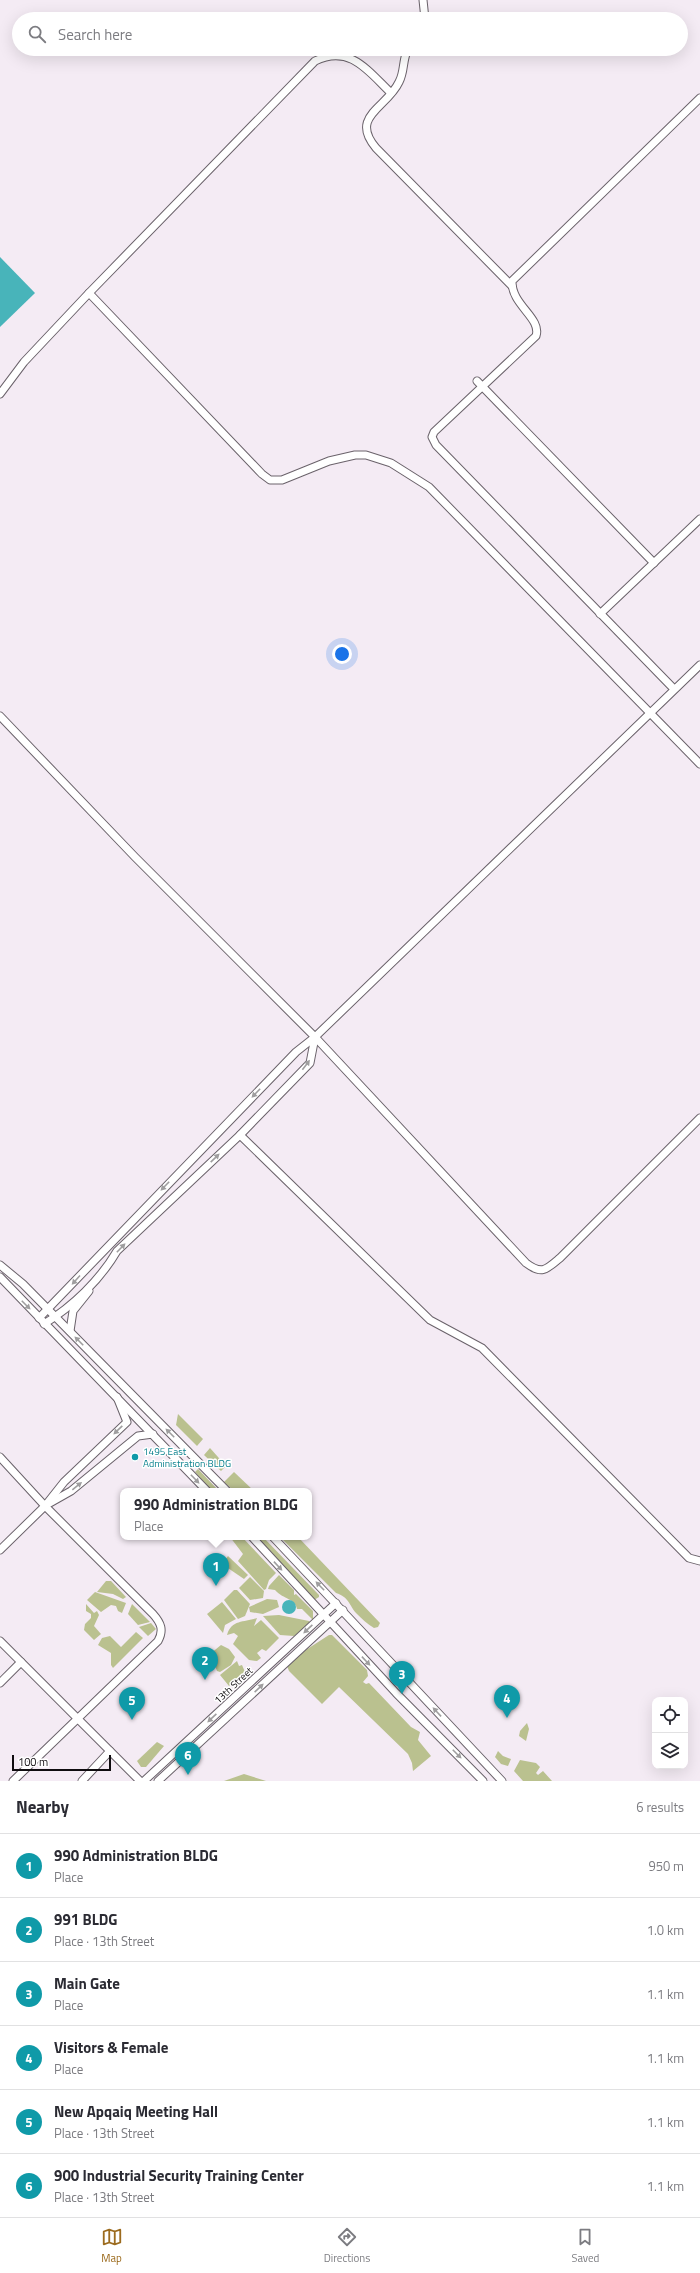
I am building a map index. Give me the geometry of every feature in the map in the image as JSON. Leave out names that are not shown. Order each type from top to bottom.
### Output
[{"type":"street","points":[[423,0],[424,12]]},
{"type":"street","points":[[0,394],[24,362],[89,293],[315,61],[332,56]]},
{"type":"street","points":[[340,56],[352,59],[363,66],[391,93]]},
{"type":"street","points":[[404,56],[399,83],[366,121],[365,128],[368,139],[512,286]]},
{"type":"street","points":[[674,689],[433,442],[432,437],[434,432],[536,336],[538,331],[532,319],[514,296],[512,281],[700,98]]},
{"type":"street","points":[[89,293],[262,474],[270,480],[282,480],[343,457],[366,455],[391,463],[429,487],[700,764]]},
{"type":"street","points":[[476,380],[654,563]]},
{"type":"street","points":[[600,614],[700,519]]},
{"type":"street","points":[[42,1321],[48,1310],[285,1063],[315,1037],[649,712],[700,665]]},
{"type":"street","points":[[0,716],[135,857],[315,1037],[526,1263],[535,1270],[542,1271],[560,1258],[700,1118]]},
{"type":"street","points":[[70,1331],[73,1311],[108,1268],[117,1251],[240,1135],[310,1063],[315,1037]]},
{"type":"street","points":[[240,1135],[430,1320],[482,1348],[689,1558],[700,1561]]},
{"type":"street","points":[[0,1265],[70,1331],[224,1488]]},
{"type":"street","points":[[42,1321],[55,1317],[108,1268]]},
{"type":"street","points":[[0,1277],[204,1488]]},
{"type":"street","points":[[0,1550],[45,1506],[64,1482],[127,1422],[119,1406],[117,1397]]},
{"type":"street","points":[[45,1506],[71,1491],[138,1436],[153,1434]]},
{"type":"street","points":[[0,1457],[45,1506],[153,1614],[160,1622],[162,1633],[158,1641],[13,1781]]},
{"type":"street","points":[[255,1540],[396,1693],[483,1781]]},
{"type":"street","points":[[276,1540],[502,1781]]},
{"type":"street","name":"13th Street","points":[[144,1781],[336,1603]]},
{"type":"street","name":"13th Street","points":[[158,1781],[343,1610]]},
{"type":"street","points":[[0,1641],[140,1781]]},
{"type":"street","points":[[0,1682],[21,1662]]},
{"type":"street","points":[[82,1781],[110,1751]]},
{"type":"green space","points":[[178,1414],[203,1439],[197,1446],[176,1425]]},
{"type":"green space","points":[[210,1448],[226,1466],[221,1471],[204,1455]]},
{"type":"green space","points":[[198,1469],[216,1488],[209,1488],[195,1472]]},
{"type":"green space","points":[[234,1472],[251,1488],[231,1488],[224,1482]]},
{"type":"green space","points":[[232,1540],[245,1540],[276,1573],[269,1580],[266,1589],[264,1590],[238,1561],[243,1554]]},
{"type":"green space","points":[[258,1540],[266,1540],[319,1595],[319,1597],[314,1600]]},
{"type":"green space","points":[[283,1540],[301,1540],[380,1623],[378,1627],[374,1628],[369,1625],[356,1613],[344,1597],[336,1593]]},
{"type":"green space","points":[[228,1556],[248,1575],[244,1579],[222,1564]]},
{"type":"green space","points":[[279,1575],[294,1590],[294,1595],[296,1594],[313,1611],[313,1620],[302,1609],[297,1609],[296,1605],[292,1601],[282,1596],[275,1590],[268,1589]]},
{"type":"green space","points":[[250,1577],[264,1591],[263,1598],[250,1600],[239,1588]]},
{"type":"green space","points":[[106,1581],[111,1581],[126,1597],[123,1599],[113,1594],[97,1592]]},
{"type":"green space","points":[[234,1590],[237,1590],[250,1604],[245,1616],[238,1619],[224,1600]]},
{"type":"green space","points":[[95,1592],[126,1603],[122,1613],[118,1611],[116,1606],[111,1605],[101,1612],[87,1600]]},
{"type":"green space","points":[[267,1599],[277,1600],[279,1607],[263,1614],[250,1612],[249,1607]]},
{"type":"green space","points":[[222,1602],[236,1619],[225,1625],[223,1633],[207,1614]]},
{"type":"green space","points":[[86,1604],[94,1613],[97,1611],[99,1615],[94,1626],[101,1634],[94,1640],[84,1630],[85,1624],[91,1618],[91,1614],[86,1611]]},
{"type":"green space","points":[[132,1604],[150,1622],[138,1625],[128,1614]]},
{"type":"green space","points":[[279,1615],[309,1621],[311,1624],[294,1636],[280,1635],[263,1616]]},
{"type":"green space","points":[[257,1618],[254,1626],[261,1620],[279,1638],[266,1651],[262,1649],[257,1653],[261,1658],[257,1661],[249,1660],[233,1644],[238,1636],[234,1633],[227,1635],[229,1630],[235,1624]]},
{"type":"green space","points":[[151,1623],[156,1629],[148,1636],[139,1627]]},
{"type":"green space","points":[[136,1632],[143,1638],[113,1668],[111,1665],[111,1653],[98,1645],[102,1638],[110,1636],[121,1647]]},
{"type":"green space","points":[[329,1635],[332,1635],[367,1670],[368,1676],[363,1682],[366,1684],[369,1683],[411,1727],[420,1732],[418,1740],[431,1756],[413,1771],[412,1763],[408,1754],[339,1687],[322,1704],[289,1671],[287,1666],[298,1655]]},
{"type":"green space","points":[[221,1645],[229,1649],[235,1657],[231,1665],[220,1672],[217,1671],[213,1661],[209,1663],[199,1653],[204,1647],[210,1654]]},
{"type":"green space","points":[[237,1661],[239,1666],[242,1665],[245,1672],[229,1686],[220,1675]]},
{"type":"green space","points":[[527,1723],[529,1729],[526,1741],[519,1736],[520,1731]]},
{"type":"green space","points":[[157,1742],[164,1746],[146,1767],[141,1767],[137,1761]]},
{"type":"green space","points":[[498,1751],[503,1756],[511,1759],[508,1766],[501,1764],[495,1757]]},
{"type":"green space","points":[[520,1760],[536,1763],[540,1767],[536,1773],[538,1775],[543,1771],[552,1781],[523,1781],[514,1771]]},
{"type":"green space","points":[[244,1774],[266,1781],[224,1781]]},
{"type":"water","points":[[0,257],[35,293],[0,327]]},
{"type":"water","points":[[289,1600],[294,1602],[296,1607],[294,1612],[289,1614],[284,1612],[282,1607],[284,1602]]},
{"type":"place","name":"1495 East Administration BLDG","points":[[135,1457]]},
{"type":"place","name":"990 Administration BLDG","points":[[216,1586]]},
{"type":"place","name":"991 BLDG","points":[[205,1680]]},
{"type":"place","name":"Main Gate","points":[[402,1694]]},
{"type":"place","name":"Visitors & Female","points":[[507,1718]]},
{"type":"place","name":"New Apqaiq Meeting Hall","points":[[132,1720]]},
{"type":"place","name":"900 Industrial Security Training Center","points":[[188,1775]]}]
